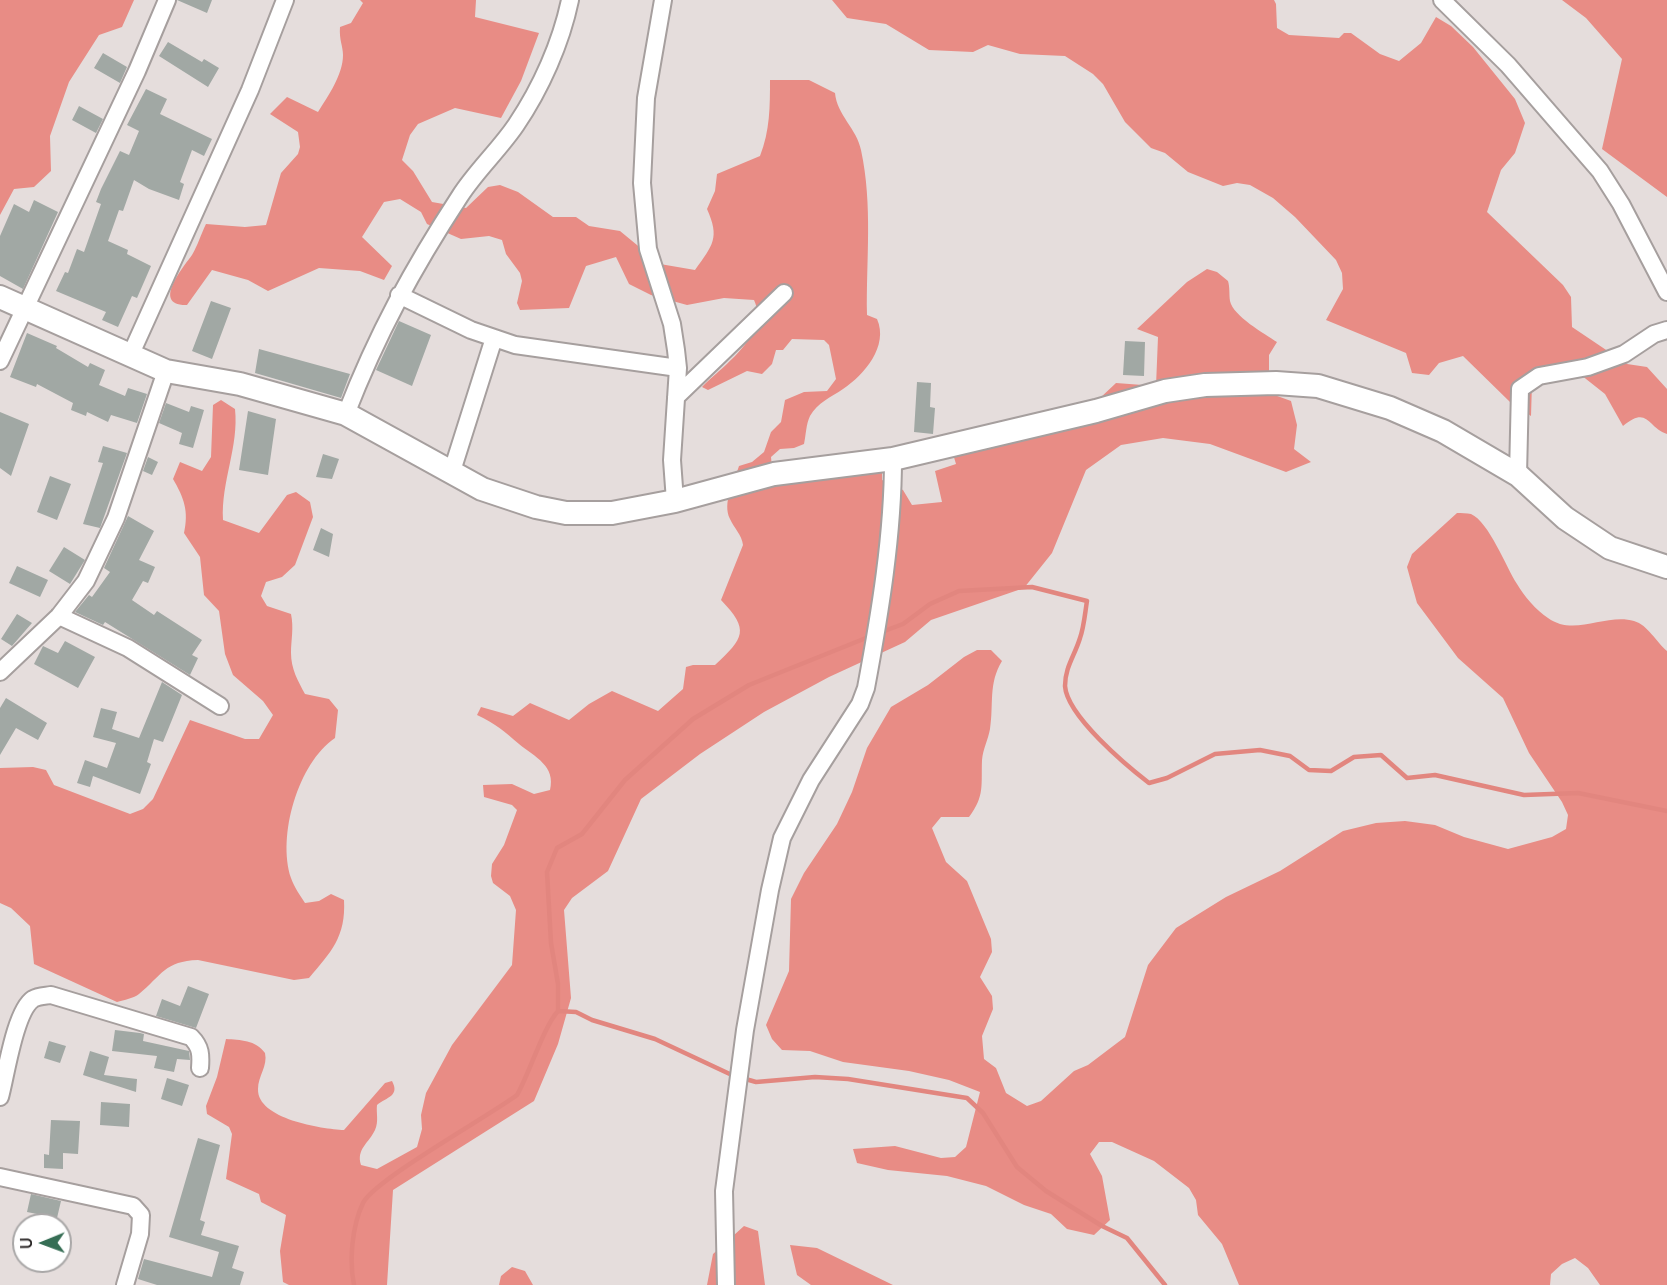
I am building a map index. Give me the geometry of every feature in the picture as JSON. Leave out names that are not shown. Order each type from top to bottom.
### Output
[{"type":"main road","points":[[0,297],[166,370],[240,384],[346,414],[482,489],[536,507],[566,513],[612,513],[675,501],[774,474],[893,459],[1166,391],[1205,385],[1298,383],[1318,386],[1390,408],[1443,431],[1518,475],[1566,518],[1610,548],[1667,567]]},
{"type":"street","points":[[0,361],[137,71],[167,0]]},
{"type":"street","points":[[130,356],[250,90],[285,0]]},
{"type":"street","points":[[346,414],[383,325],[399,294],[461,194],[504,141],[535,95],[570,0]]},
{"type":"street","points":[[663,0],[646,98],[642,183],[648,249],[672,324],[678,368],[672,460],[675,501]]},
{"type":"street","points":[[1442,0],[1508,65],[1600,171],[1621,204],[1667,292]]},
{"type":"street","points":[[676,397],[784,293]]},
{"type":"street","points":[[399,294],[471,330],[515,345],[678,368]]},
{"type":"street","points":[[1518,475],[1520,389],[1539,376],[1588,367],[1624,354],[1654,334],[1667,330]]},
{"type":"street","points":[[452,471],[494,338]]},
{"type":"street","points":[[0,672],[7,653],[59,616],[86,581],[116,518],[166,370]]},
{"type":"street","points":[[726,1285],[724,1191],[745,1030],[770,890],[782,838],[816,772],[854,714],[866,688],[889,542],[893,459]]},
{"type":"street","points":[[59,616],[128,648],[220,706]]},
{"type":"street","points":[[0,1096],[5,1059],[26,1006],[33,999],[51,995],[191,1037],[198,1044],[201,1053],[200,1068]]},
{"type":"street","points":[[0,1177],[133,1206],[141,1215],[140,1234],[125,1285]]},
{"type":"shaded area","points":[[0,0],[134,0],[122,27],[99,35],[69,82],[50,136],[51,171],[34,187],[14,189],[0,215]]},
{"type":"shaded area","points":[[360,0],[476,0],[475,17],[539,33],[521,81],[501,118],[455,108],[418,124],[410,135],[402,160],[413,171],[432,202],[466,208],[488,187],[500,185],[518,192],[553,217],[576,217],[589,226],[620,231],[660,264],[695,270],[706,254],[714,234],[707,209],[715,191],[717,174],[760,156],[768,128],[770,80],[809,80],[835,93],[839,108],[859,142],[865,171],[868,212],[867,315],[877,319],[880,339],[872,359],[859,376],[813,411],[808,422],[804,444],[794,448],[780,449],[771,457],[772,468],[882,454],[882,480],[903,490],[912,505],[942,502],[935,471],[956,464],[947,434],[1099,399],[1116,383],[1156,386],[1158,337],[1137,329],[1187,282],[1207,269],[1217,272],[1228,281],[1230,301],[1237,313],[1277,342],[1269,355],[1269,393],[1291,401],[1297,425],[1294,449],[1311,462],[1286,472],[1210,444],[1163,438],[1121,445],[1086,470],[1052,553],[1024,588],[931,620],[905,642],[829,677],[764,712],[700,754],[641,799],[608,871],[572,898],[564,910],[571,998],[558,1044],[534,1101],[393,1190],[387,1285],[289,1285],[283,1282],[280,1251],[286,1215],[261,1202],[259,1194],[226,1179],[232,1134],[229,1127],[207,1114],[206,1106],[217,1077],[226,1039],[257,1045],[265,1053],[264,1067],[258,1084],[261,1099],[268,1108],[279,1115],[307,1124],[344,1130],[385,1083],[392,1081],[393,1093],[377,1105],[376,1127],[360,1155],[361,1165],[377,1169],[417,1147],[422,1129],[421,1115],[426,1093],[452,1045],[512,965],[516,910],[510,896],[493,883],[491,876],[492,864],[504,845],[517,810],[512,805],[484,797],[483,785],[512,784],[534,794],[550,790],[550,775],[543,763],[500,728],[477,715],[481,707],[513,716],[530,703],[569,720],[589,704],[612,691],[658,711],[683,689],[686,667],[715,665],[732,648],[740,634],[736,619],[721,600],[743,545],[730,519],[727,506],[739,466],[752,462],[764,452],[771,432],[781,422],[785,400],[804,392],[827,391],[836,379],[829,345],[824,340],[792,339],[783,350],[776,350],[772,364],[762,374],[747,371],[708,390],[702,387],[732,359],[750,337],[756,325],[757,313],[754,300],[724,298],[687,305],[651,295],[629,284],[616,257],[586,266],[569,308],[520,310],[517,303],[522,281],[520,273],[506,254],[502,240],[489,236],[461,239],[427,224],[421,212],[400,199],[384,202],[362,237],[392,266],[384,280],[360,271],[319,268],[268,291],[248,280],[212,270],[187,305],[176,304],[171,299],[170,292],[173,284],[194,251],[206,224],[245,227],[266,225],[281,173],[298,154],[300,147],[298,132],[270,114],[287,97],[318,112],[334,85],[342,63],[340,27],[351,23],[363,3]]},
{"type":"shaded area","points":[[832,0],[1274,0],[1277,28],[1289,35],[1339,38],[1344,33],[1351,33],[1380,54],[1399,61],[1421,43],[1436,17],[1451,26],[1473,47],[1515,99],[1525,123],[1515,153],[1501,170],[1487,212],[1563,285],[1571,297],[1572,327],[1627,364],[1647,367],[1667,389],[1667,434],[1643,417],[1631,420],[1623,426],[1605,394],[1581,375],[1532,383],[1531,416],[1510,402],[1463,356],[1439,363],[1429,375],[1412,373],[1406,353],[1326,320],[1343,289],[1342,273],[1336,260],[1295,217],[1273,198],[1250,185],[1237,183],[1223,186],[1188,172],[1165,153],[1151,148],[1125,122],[1103,84],[1093,74],[1065,56],[1020,54],[988,45],[973,52],[929,50],[886,24],[847,18]]},
{"type":"shaded area","points":[[1562,0],[1667,0],[1667,197],[1602,149],[1622,59],[1586,18]]},
{"type":"shaded area","points":[[221,400],[235,409],[236,423],[223,506],[223,520],[259,533],[287,495],[296,492],[310,502],[313,517],[295,565],[282,577],[266,582],[261,596],[267,606],[291,614],[292,664],[305,694],[329,699],[338,710],[335,738],[322,749],[311,765],[301,782],[294,802],[289,822],[287,861],[295,888],[305,903],[319,901],[331,894],[344,900],[344,913],[336,943],[309,978],[294,980],[198,960],[187,961],[165,970],[137,995],[117,1002],[34,964],[30,926],[11,908],[0,903],[0,768],[33,767],[46,770],[54,785],[130,814],[143,809],[153,799],[190,720],[245,739],[259,739],[273,715],[263,701],[233,675],[225,654],[219,611],[204,595],[200,557],[184,533],[185,505],[173,479],[180,462],[202,471],[211,457],[213,405]]},
{"type":"shaded area","points":[[1457,513],[1471,514],[1478,519],[1497,546],[1520,589],[1548,618],[1568,625],[1623,619],[1634,621],[1648,630],[1667,651],[1667,1285],[1600,1285],[1588,1268],[1575,1258],[1562,1264],[1551,1274],[1550,1285],[1239,1285],[1222,1244],[1198,1215],[1196,1200],[1189,1188],[1154,1161],[1112,1142],[1099,1142],[1090,1154],[1102,1176],[1110,1220],[1094,1235],[1067,1229],[1051,1214],[1024,1205],[986,1186],[947,1176],[888,1170],[857,1163],[853,1149],[895,1146],[941,1158],[955,1157],[966,1147],[980,1092],[949,1080],[909,1071],[843,1062],[810,1051],[782,1050],[772,1039],[766,1025],[789,971],[791,899],[804,873],[837,824],[852,792],[867,748],[891,707],[928,685],[964,657],[977,650],[991,650],[1002,661],[993,686],[990,729],[982,760],[980,796],[969,817],[941,817],[932,828],[946,862],[967,881],[991,939],[992,952],[980,977],[992,996],[993,1009],[982,1036],[984,1059],[996,1068],[1006,1093],[1027,1106],[1041,1101],[1074,1071],[1088,1065],[1125,1037],[1148,965],[1176,928],[1226,897],[1280,871],[1343,831],[1376,823],[1405,821],[1435,825],[1464,837],[1508,849],[1552,837],[1566,829],[1568,815],[1562,802],[1529,753],[1503,698],[1458,658],[1417,603],[1407,567],[1412,554]]},
{"type":"shaded area","points":[[744,1226],[758,1231],[765,1285],[707,1285],[713,1254]]},
{"type":"shaded area","points":[[790,1245],[817,1248],[893,1285],[811,1285],[797,1275]]},
{"type":"shaded area","points":[[512,1267],[525,1271],[533,1285],[499,1285],[501,1276]]},
{"type":"building","points":[[177,0],[212,0],[207,13]]},
{"type":"building","points":[[168,42],[202,62],[204,59],[219,68],[208,87],[159,56]]},
{"type":"building","points":[[103,53],[127,67],[120,83],[94,68]]},
{"type":"building","points":[[146,89],[167,99],[160,114],[212,139],[204,156],[192,150],[180,182],[184,184],[179,200],[149,189],[134,180],[123,211],[119,210],[108,241],[128,250],[127,254],[151,266],[137,298],[132,296],[118,327],[102,320],[106,312],[56,291],[65,272],[68,273],[77,249],[84,252],[101,204],[96,202],[120,151],[129,155],[139,131],[127,125]]},
{"type":"building","points":[[79,106],[103,119],[96,133],[72,120]]},
{"type":"building","points":[[34,200],[58,212],[23,289],[0,276],[0,236],[14,204],[29,212]]},
{"type":"building","points":[[211,301],[231,308],[212,359],[192,351]]},
{"type":"building","points":[[399,321],[431,335],[412,386],[376,370]]},
{"type":"building","points":[[27,333],[57,346],[56,348],[88,367],[90,363],[105,370],[99,385],[125,396],[128,388],[147,394],[137,423],[111,415],[108,422],[87,412],[86,416],[71,410],[73,403],[37,384],[36,387],[10,377]]},
{"type":"building","points":[[1125,341],[1145,342],[1144,376],[1123,375]]},
{"type":"building","points":[[259,349],[350,374],[341,398],[255,373]]},
{"type":"building","points":[[917,382],[931,383],[930,407],[935,408],[933,434],[914,432]]},
{"type":"building","points":[[166,403],[189,412],[191,406],[204,410],[193,448],[179,444],[182,433],[159,423]]},
{"type":"building","points":[[248,411],[276,419],[268,475],[239,470]]},
{"type":"building","points":[[0,412],[29,424],[11,476],[0,468]]},
{"type":"building","points":[[103,446],[127,453],[100,528],[83,524],[103,463],[98,462]]},
{"type":"building","points":[[323,454],[339,459],[332,479],[316,477]]},
{"type":"building","points":[[148,457],[158,462],[152,475],[143,471]]},
{"type":"building","points":[[50,476],[71,484],[57,520],[37,512]]},
{"type":"building","points":[[128,516],[154,531],[139,560],[155,567],[148,583],[143,581],[132,600],[154,615],[157,611],[202,640],[192,655],[198,658],[190,675],[105,622],[103,625],[75,612],[89,595],[92,597],[110,572],[104,568]]},
{"type":"building","points":[[321,528],[333,534],[329,557],[313,550]]},
{"type":"building","points":[[64,547],[85,560],[70,584],[49,571]]},
{"type":"building","points":[[17,566],[48,580],[40,597],[9,583]]},
{"type":"building","points":[[17,614],[32,623],[12,646],[1,639]]},
{"type":"building","points":[[65,641],[95,657],[78,688],[34,664],[43,646],[58,653]]},
{"type":"building","points":[[162,682],[182,695],[163,742],[154,739],[147,762],[151,764],[140,794],[93,776],[90,787],[77,783],[85,760],[107,768],[116,743],[93,737],[101,708],[117,712],[112,729],[139,738]]},
{"type":"building","points":[[6,698],[47,723],[38,740],[16,728],[0,755],[0,708]]},
{"type":"building","points":[[188,986],[209,994],[196,1028],[156,1016],[162,999],[180,1006]]},
{"type":"building","points":[[115,1030],[144,1034],[143,1041],[189,1051],[190,1060],[177,1059],[174,1072],[154,1068],[157,1056],[112,1051]]},
{"type":"building","points":[[49,1041],[66,1046],[60,1063],[44,1058]]},
{"type":"building","points":[[90,1051],[109,1057],[104,1075],[137,1079],[136,1092],[83,1075]]},
{"type":"building","points":[[167,1078],[189,1085],[182,1106],[161,1099]]},
{"type":"building","points":[[101,1102],[130,1104],[129,1127],[100,1125]]},
{"type":"building","points":[[51,1120],[80,1121],[78,1154],[63,1153],[63,1169],[44,1168],[44,1154],[49,1155]]},
{"type":"building","points":[[198,1138],[220,1145],[200,1220],[205,1222],[201,1235],[239,1246],[232,1268],[244,1272],[240,1285],[157,1285],[138,1279],[144,1259],[212,1277],[219,1252],[169,1237]]},
{"type":"building","points":[[31,1194],[61,1201],[58,1213],[27,1212]]},
{"type":"waterway","points":[[879,633],[903,624],[930,604],[959,591],[1032,587],[1087,601],[1081,634],[1067,673],[1065,686],[1068,698],[1100,739],[1149,783],[1167,778],[1215,754],[1260,750],[1290,756],[1309,770],[1331,771],[1354,757],[1381,755],[1407,778],[1435,775],[1524,795],[1578,793],[1667,811]]},
{"type":"waterway","points":[[354,1285],[352,1244],[356,1222],[363,1203],[388,1179],[409,1164],[517,1095],[547,1028],[558,1011],[558,984],[551,943],[547,872],[557,848],[582,834],[625,780],[693,719],[749,685],[871,636]]},
{"type":"waterway","points":[[558,1011],[576,1012],[592,1020],[655,1039],[734,1076]]},
{"type":"waterway","points":[[742,1078],[756,1082],[815,1077],[848,1079],[967,1098],[983,1113],[1017,1167],[1046,1191],[1102,1226],[1127,1238],[1165,1285]]}]
